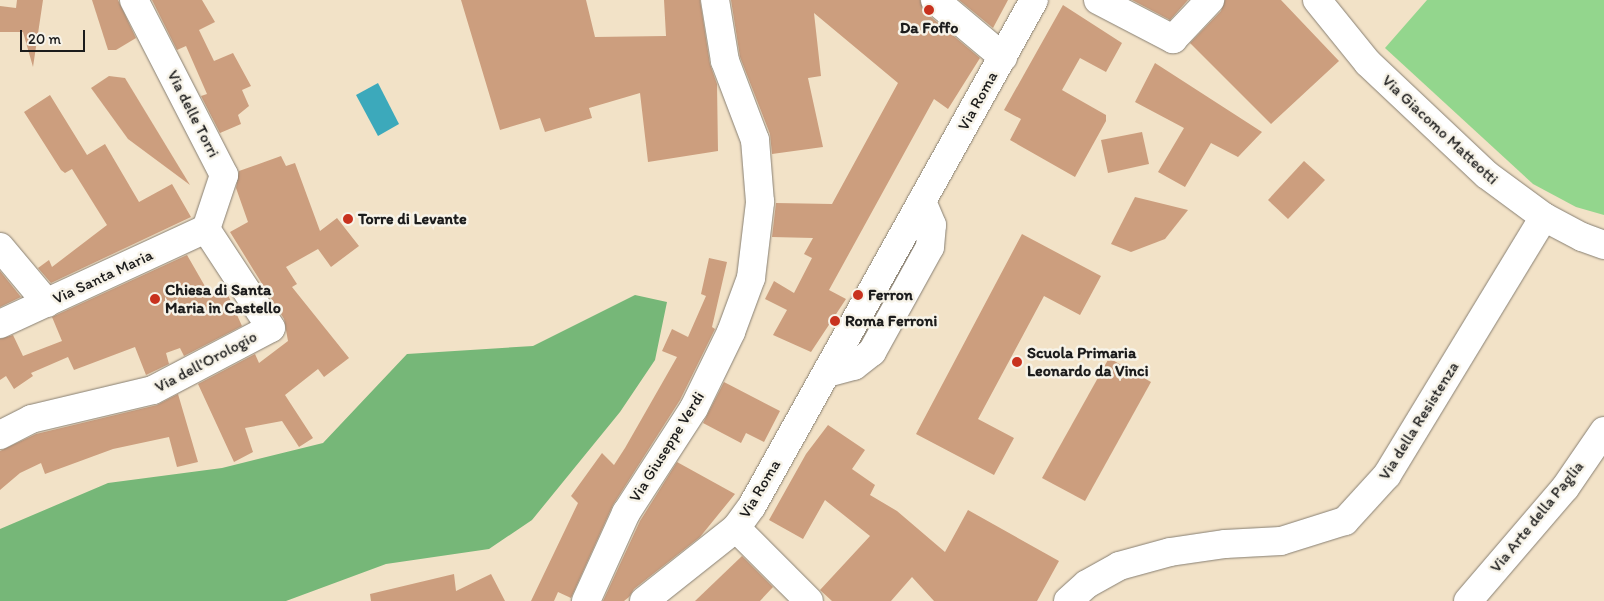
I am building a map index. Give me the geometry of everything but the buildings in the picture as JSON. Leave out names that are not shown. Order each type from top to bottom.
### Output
[{"type":"street","name":"Via delle Torri","points":[[134,0],[224,175],[206,229]]},
{"type":"street","name":"Via Giuseppe Verdi","points":[[586,601],[626,513],[694,408],[731,332],[751,278],[760,202],[755,140],[725,61],[715,0]]},
{"type":"street","points":[[935,0],[1003,57]]},
{"type":"street","name":"Via Roma","points":[[644,601],[736,528],[752,506],[1034,0]]},
{"type":"street","points":[[1098,0],[1173,39],[1210,0]]},
{"type":"street","name":"Via Giacomo Matteotti","points":[[1316,0],[1368,63],[1487,175],[1544,217],[1593,241],[1604,255]]},
{"type":"street","name":"Via della Resistenza","points":[[1068,601],[1086,584],[1119,566],[1170,552],[1225,544],[1281,541],[1345,521],[1387,476],[1544,217]]},
{"type":"street","name":"Via Santa Maria","points":[[0,324],[206,229]]},
{"type":"street","name":"Via dell'Orologio","points":[[0,435],[31,419],[153,390],[271,328],[206,229]]},
{"type":"street","points":[[0,247],[47,303]]},
{"type":"street","name":"Via Arte della Paglia","points":[[1468,601],[1565,488],[1604,431]]},
{"type":"street","points":[[736,528],[809,601]]},
{"type":"green space","points":[[1427,0],[1604,0],[1604,215],[1576,207],[1533,184],[1385,48]]},
{"type":"green space","points":[[635,295],[667,302],[655,360],[620,412],[532,520],[489,549],[386,564],[286,601],[0,601],[0,529],[108,483],[222,468],[323,443],[407,354],[533,346]]},
{"type":"water","points":[[378,83],[399,124],[378,136],[356,95]]},
{"type":"place","name":"Da Foffo","points":[[929,10]]},
{"type":"place","name":"Torre di Levante","points":[[348,219]]},
{"type":"place","name":"Ferron","points":[[858,295]]},
{"type":"place","name":"Chiesa di Santa Maria in Castello","points":[[155,299]]},
{"type":"place","name":"Roma Ferroni","points":[[835,321]]},
{"type":"place","name":"Scuola Primaria Leonardo da Vinci","points":[[1017,362]]}]
